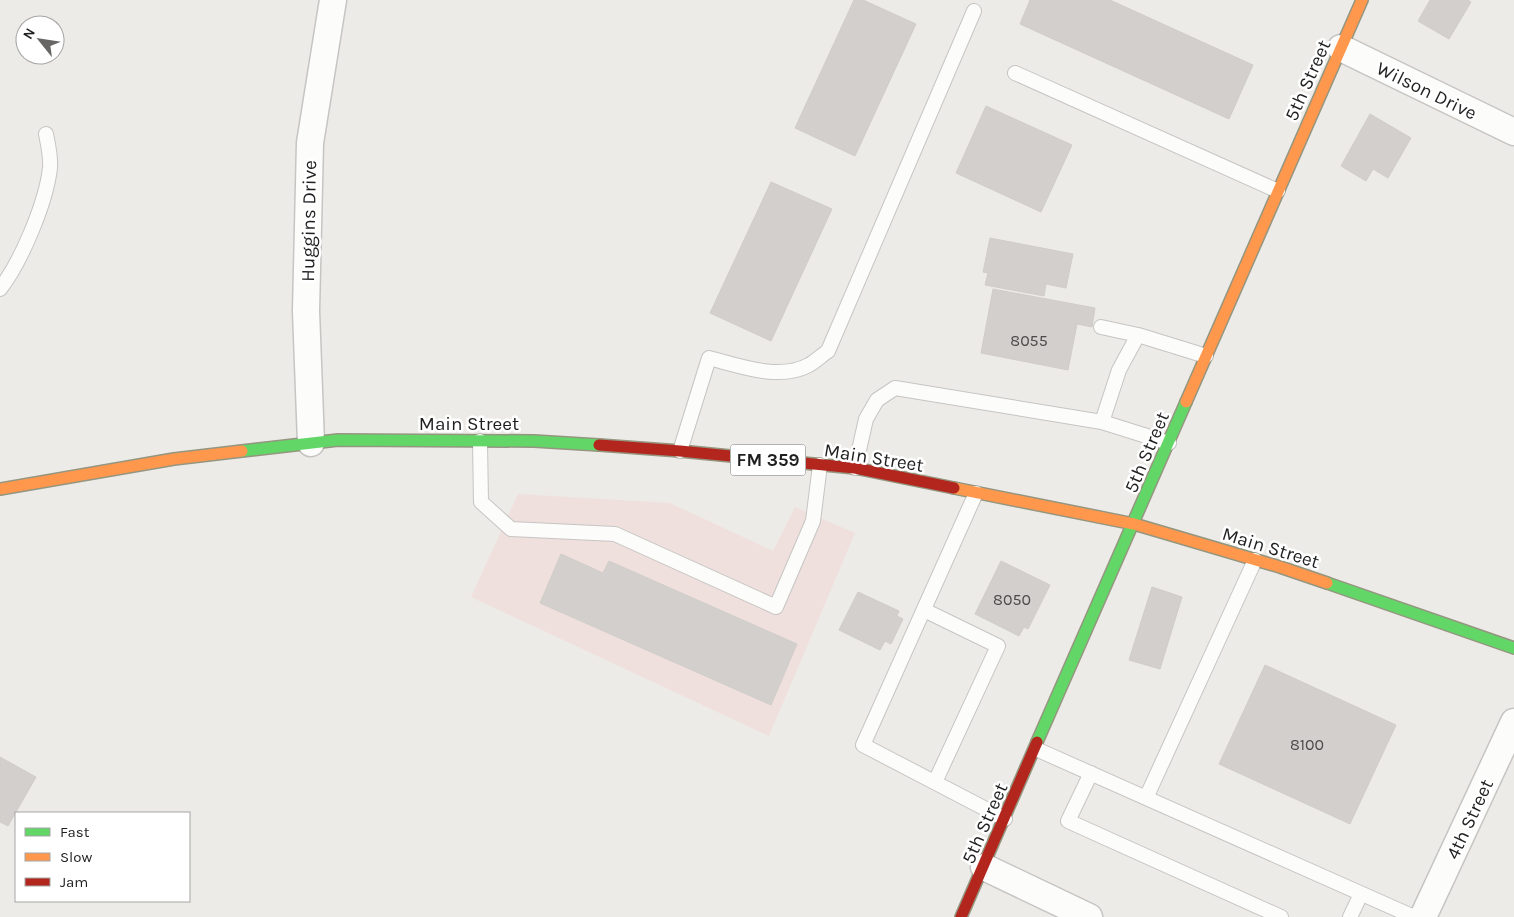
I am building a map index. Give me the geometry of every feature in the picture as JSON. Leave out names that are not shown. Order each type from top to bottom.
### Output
[{"type":"main road","name":"5th Street","points":[[961,917],[1362,0]]},
{"type":"main road","name":"Main Street","points":[[0,489],[174,459],[338,440],[534,441],[680,451],[855,468],[1134,524],[1255,560],[1514,648]]},
{"type":"street","name":"Huggins Drive","points":[[311,443],[306,311],[310,143],[333,0]]},
{"type":"street","name":"Wilson Drive","points":[[1340,48],[1514,132]]},
{"type":"street","name":"4th Street","points":[[1423,917],[1514,722]]},
{"type":"street","points":[[984,868],[1090,917]]},
{"type":"lane","points":[[680,451],[709,358],[763,371],[788,371],[809,366],[828,351],[974,11]]},
{"type":"lane","points":[[1015,73],[1278,191]]},
{"type":"lane","points":[[0,289],[11,275],[39,213],[50,167],[46,134]]},
{"type":"lane","points":[[1101,327],[1138,335],[1206,356]]},
{"type":"lane","points":[[1102,422],[1120,370],[1138,335]]},
{"type":"lane","points":[[855,468],[866,419],[877,400],[895,388],[1102,422],[1169,443]]},
{"type":"lane","points":[[480,441],[481,502],[511,529],[615,534],[776,607],[814,521],[820,465]]},
{"type":"lane","points":[[976,493],[863,745],[1005,819]]},
{"type":"lane","points":[[1146,798],[1255,560]]},
{"type":"lane","points":[[924,610],[998,646],[934,782]]},
{"type":"lane","points":[[1036,748],[1414,917]]},
{"type":"lane","points":[[1091,773],[1068,821],[1281,917]]},
{"type":"lane","points":[[1350,917],[1361,894]]},
{"type":"shaded area","points":[[518,494],[670,503],[773,551],[795,507],[855,533],[769,736],[471,597]]},
{"type":"building","points":[[854,0],[863,0],[916,24],[855,156],[795,128]]},
{"type":"building","points":[[1030,0],[1110,0],[1253,65],[1229,119],[1020,24]]},
{"type":"building","points":[[1430,0],[1468,0],[1471,2],[1449,39],[1418,21]]},
{"type":"building","points":[[986,106],[1072,145],[1041,212],[956,173]]},
{"type":"building","points":[[1370,114],[1411,138],[1388,178],[1373,169],[1366,181],[1341,166]]},
{"type":"building","points":[[771,182],[832,209],[771,341],[710,313]]},
{"type":"building","points":[[990,238],[1073,254],[1066,288],[1046,284],[1044,296],[985,285],[988,273],[983,272]]},
{"type":"building","points":[[993,289],[1095,308],[1092,327],[1077,324],[1068,370],[981,353]]},
{"type":"building","points":[[561,554],[603,573],[609,561],[797,644],[771,705],[540,603]]},
{"type":"building","points":[[1001,561],[1050,585],[1028,629],[1024,627],[1019,636],[975,614]]},
{"type":"building","points":[[1152,587],[1182,597],[1160,669],[1129,660]]},
{"type":"building","points":[[858,592],[899,611],[897,616],[903,619],[891,644],[885,641],[880,650],[839,630]]},
{"type":"building","points":[[1265,665],[1396,725],[1350,824],[1219,764]]},
{"type":"building","points":[[0,757],[36,777],[8,826],[0,822]]},
{"type":"traffic: fast","points":[[1037,742],[1186,402]]},
{"type":"traffic: fast","points":[[242,451],[338,440],[534,441],[599,445]]},
{"type":"traffic: fast","points":[[1327,583],[1514,648]]},
{"type":"traffic: slow","points":[[1186,402],[1362,0]]},
{"type":"traffic: slow","points":[[0,489],[174,459],[242,451]]},
{"type":"traffic: slow","points":[[954,488],[1134,524],[1280,567],[1327,583]]},
{"type":"traffic: jam","points":[[599,445],[855,468],[954,488]]},
{"type":"traffic: jam","points":[[961,917],[1037,742]]}]
